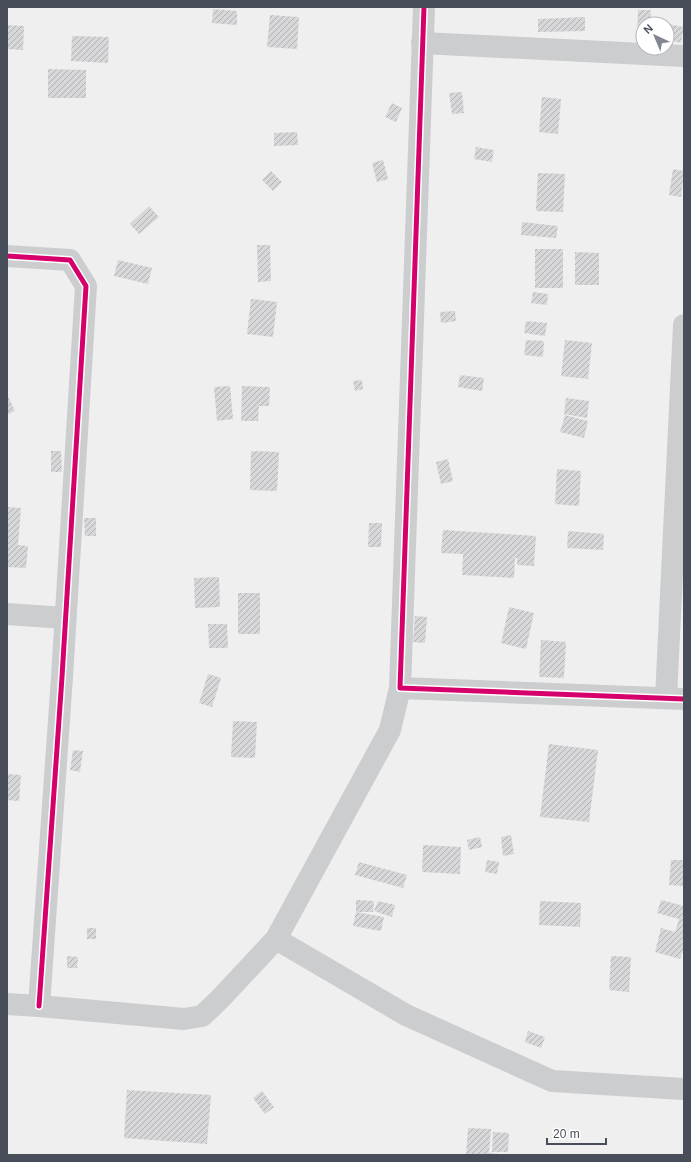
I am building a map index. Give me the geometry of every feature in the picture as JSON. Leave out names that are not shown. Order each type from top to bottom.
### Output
[{"type":"street","points":[[7,1004],[184,1019],[202,1016],[276,939],[390,730],[400,688],[424,7]]},
{"type":"street","points":[[422,42],[684,56]]},
{"type":"street","points":[[7,256],[70,260],[86,286],[39,1006]]},
{"type":"street","points":[[400,688],[675,699],[684,325]]},
{"type":"street","points":[[7,614],[65,618]]},
{"type":"street","points":[[276,939],[406,1016],[552,1081],[684,1089]]},
{"type":"building","points":[[213,9],[237,11],[237,25],[212,23]]},
{"type":"building","points":[[638,10],[651,10],[651,16],[638,16]]},
{"type":"building","points":[[270,15],[299,17],[297,49],[267,47]]},
{"type":"building","points":[[585,17],[585,31],[538,32],[538,19]]},
{"type":"building","points":[[7,25],[24,26],[23,50],[7,49]]},
{"type":"building","points":[[675,25],[684,27],[681,43],[675,42]]},
{"type":"building","points":[[72,36],[109,37],[108,63],[71,61]]},
{"type":"building","points":[[48,69],[86,70],[86,98],[48,98]]},
{"type":"building","points":[[462,92],[464,113],[452,114],[449,93]]},
{"type":"building","points":[[542,97],[561,99],[558,134],[539,132]]},
{"type":"building","points":[[392,103],[402,108],[396,122],[385,117]]},
{"type":"building","points":[[297,132],[298,145],[274,146],[274,133]]},
{"type":"building","points":[[476,147],[494,150],[492,162],[474,159]]},
{"type":"building","points":[[383,160],[388,179],[377,182],[372,163]]},
{"type":"building","points":[[673,169],[684,171],[681,197],[669,195]]},
{"type":"building","points":[[271,171],[282,182],[273,191],[262,180]]},
{"type":"building","points":[[538,173],[565,174],[563,212],[536,211]]},
{"type":"building","points":[[149,206],[159,217],[139,234],[130,224]]},
{"type":"building","points":[[522,222],[558,226],[556,238],[521,235]]},
{"type":"building","points":[[257,245],[270,245],[271,281],[258,282]]},
{"type":"building","points":[[535,249],[563,249],[563,288],[535,288]]},
{"type":"building","points":[[575,252],[599,253],[599,285],[575,285]]},
{"type":"building","points":[[118,260],[152,268],[148,284],[114,276]]},
{"type":"building","points":[[533,292],[548,294],[547,305],[531,303]]},
{"type":"building","points":[[251,299],[277,302],[273,337],[247,334]]},
{"type":"building","points":[[455,311],[456,321],[441,323],[440,312]]},
{"type":"building","points":[[526,321],[547,323],[545,336],[524,333]]},
{"type":"building","points":[[526,340],[544,341],[543,357],[524,355]]},
{"type":"building","points":[[565,340],[592,343],[588,379],[561,376]]},
{"type":"building","points":[[460,375],[484,378],[482,391],[458,387]]},
{"type":"building","points":[[362,380],[363,389],[355,391],[353,381]]},
{"type":"building","points":[[230,386],[233,419],[217,421],[214,387]]},
{"type":"building","points":[[242,386],[270,387],[269,406],[259,406],[258,421],[241,421]]},
{"type":"building","points":[[7,394],[15,411],[7,415]]},
{"type":"building","points":[[566,398],[589,401],[587,418],[564,414]]},
{"type":"building","points":[[565,415],[588,421],[584,438],[560,432]]},
{"type":"building","points":[[51,451],[61,451],[62,472],[51,472]]},
{"type":"building","points":[[251,451],[279,452],[277,491],[250,490]]},
{"type":"building","points":[[448,459],[453,481],[441,484],[436,462]]},
{"type":"building","points":[[557,469],[581,471],[579,506],[555,504]]},
{"type":"building","points":[[7,507],[21,508],[18,545],[28,546],[26,568],[7,567]]},
{"type":"building","points":[[84,518],[96,518],[96,536],[85,536]]},
{"type":"building","points":[[369,523],[382,523],[381,547],[368,547]]},
{"type":"building","points":[[443,530],[536,536],[534,566],[517,565],[517,558],[515,558],[514,578],[462,575],[463,554],[441,553]]},
{"type":"building","points":[[568,531],[604,534],[603,550],[567,548]]},
{"type":"building","points":[[219,577],[220,607],[195,608],[194,578]]},
{"type":"building","points":[[238,593],[260,593],[260,634],[238,634]]},
{"type":"building","points":[[509,607],[534,613],[526,649],[501,643]]},
{"type":"building","points":[[415,616],[427,617],[425,643],[413,642]]},
{"type":"building","points":[[208,624],[227,624],[228,648],[209,648]]},
{"type":"building","points":[[541,640],[566,642],[564,678],[539,677]]},
{"type":"building","points":[[208,674],[221,678],[212,707],[199,703]]},
{"type":"building","points":[[233,721],[257,722],[255,758],[231,757]]},
{"type":"building","points":[[549,744],[598,750],[589,822],[540,817]]},
{"type":"building","points":[[73,750],[83,751],[80,772],[70,770]]},
{"type":"building","points":[[7,774],[21,775],[19,801],[7,800]]},
{"type":"building","points":[[511,835],[514,854],[503,856],[501,837]]},
{"type":"building","points":[[480,837],[482,847],[469,850],[467,840]]},
{"type":"building","points":[[423,845],[461,847],[460,874],[422,872]]},
{"type":"building","points":[[487,860],[499,862],[497,874],[485,872]]},
{"type":"building","points":[[671,860],[684,860],[684,886],[669,885]]},
{"type":"building","points":[[359,862],[407,875],[403,888],[355,875]]},
{"type":"building","points":[[356,900],[374,901],[373,912],[356,912]]},
{"type":"building","points":[[661,900],[684,906],[684,947],[680,959],[655,952],[661,928],[675,932],[679,919],[657,913]]},
{"type":"building","points":[[378,901],[395,905],[392,917],[374,911]]},
{"type":"building","points":[[540,901],[581,903],[580,927],[539,925]]},
{"type":"building","points":[[356,912],[384,917],[381,931],[353,926]]},
{"type":"building","points":[[87,928],[96,928],[96,939],[87,939]]},
{"type":"building","points":[[67,956],[78,957],[77,968],[67,968]]},
{"type":"building","points":[[611,956],[631,957],[629,992],[609,990]]},
{"type":"building","points":[[528,1031],[545,1037],[541,1048],[525,1042]]},
{"type":"building","points":[[127,1090],[211,1095],[207,1144],[124,1138]]},
{"type":"building","points":[[262,1091],[274,1107],[265,1114],[253,1098]]},
{"type":"building","points":[[468,1128],[491,1129],[489,1153],[500,1155],[466,1155]]},
{"type":"building","points":[[493,1132],[509,1133],[508,1152],[492,1152]]},
{"type":"cycle path","points":[[424,7],[400,688],[684,699]]},
{"type":"cycle path","points":[[7,256],[70,260],[86,286],[62,677],[39,1006]]}]
